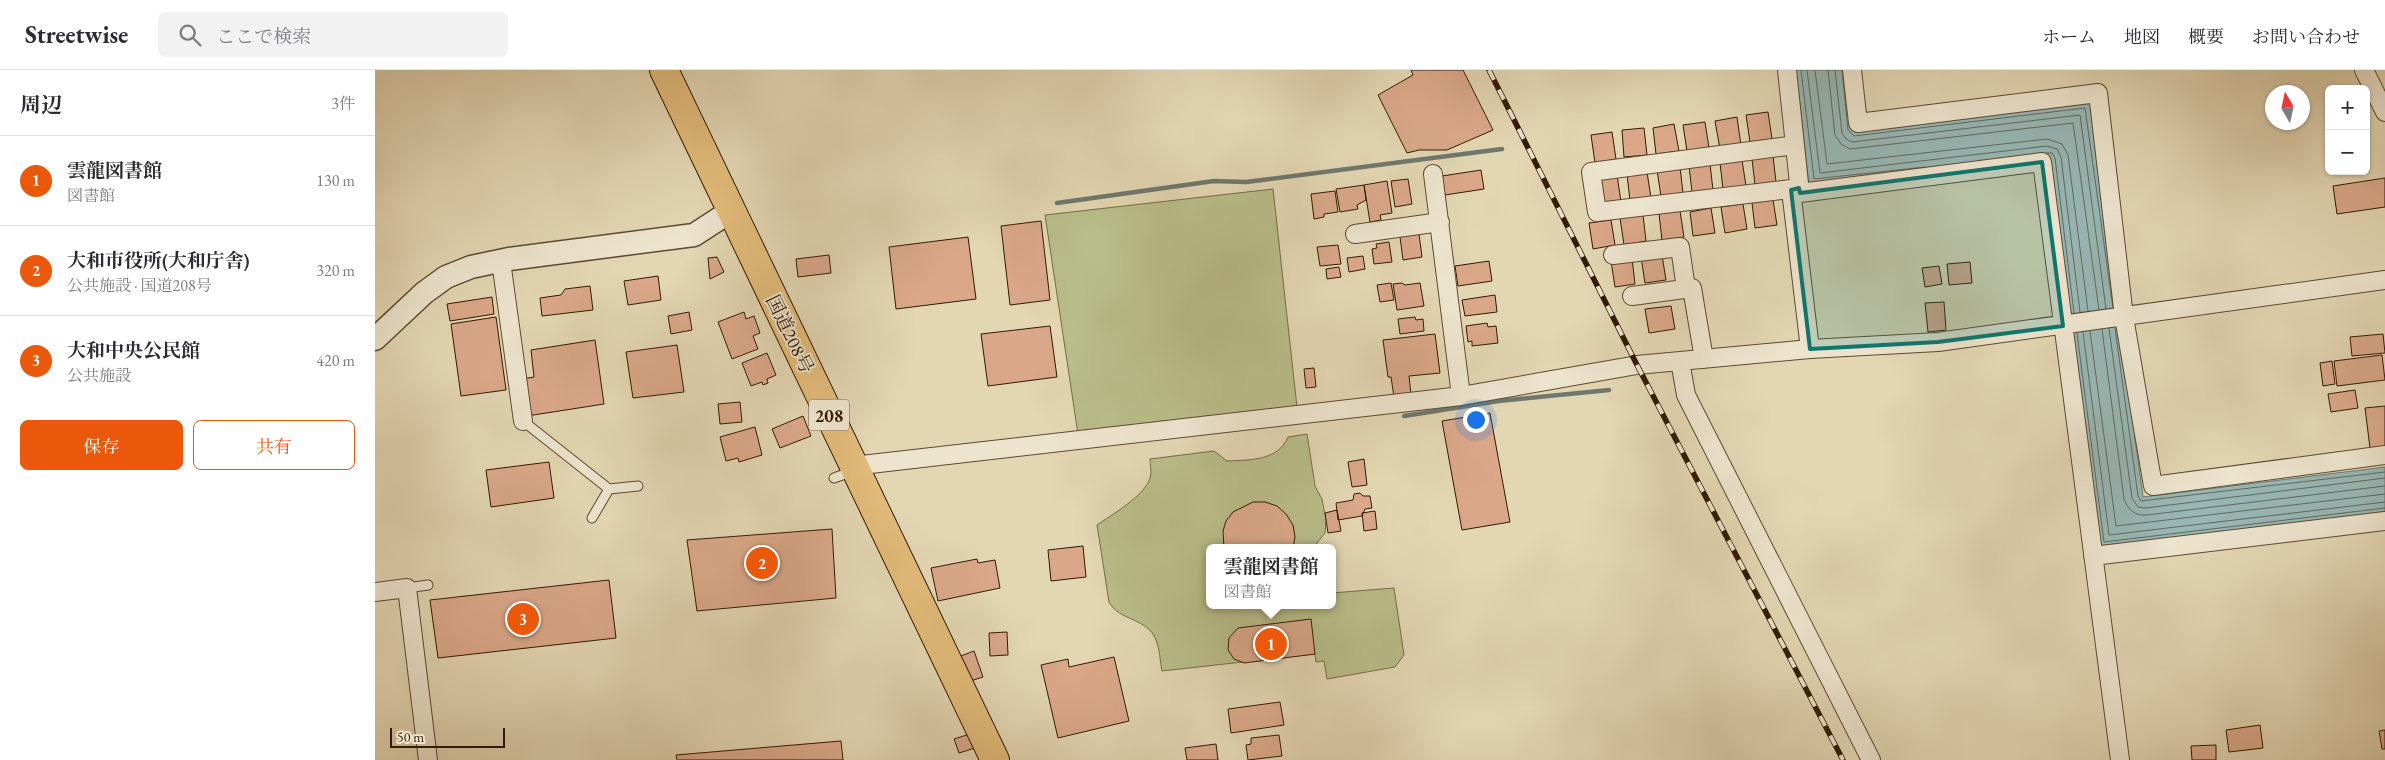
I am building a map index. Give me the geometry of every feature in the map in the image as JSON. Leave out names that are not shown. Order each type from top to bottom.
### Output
[{"type":"highway","name":"国道208号","points":[[664,70],[731,211],[848,471],[995,760]]},
{"type":"street","points":[[1787,70],[1795,145],[1795,189],[1810,349]]},
{"type":"street","points":[[1852,70],[1858,123],[2098,93],[2124,318],[2153,486],[2385,455]]},
{"type":"street","points":[[2364,70],[2385,112]]},
{"type":"street","points":[[1795,145],[1591,172],[1597,212],[1795,189],[1800,193],[2042,162],[2120,760]]},
{"type":"street","points":[[1433,174],[1461,396]]},
{"type":"street","points":[[375,339],[425,293],[446,277],[471,267],[501,261],[694,235],[731,211]]},
{"type":"street","points":[[1355,234],[1439,222]]},
{"type":"street","points":[[1613,255],[1680,247],[1686,289]]},
{"type":"street","points":[[501,261],[523,421]]},
{"type":"street","points":[[848,471],[1461,396],[1637,365],[1810,349],[1938,342],[2124,318],[2385,280]]},
{"type":"street","points":[[1632,296],[1692,288],[1704,359]]},
{"type":"street","points":[[1680,361],[1686,395],[1871,760]]},
{"type":"street","points":[[2093,556],[2385,521]]},
{"type":"street","points":[[375,592],[407,588],[428,760]]},
{"type":"lane","points":[[523,421],[612,489],[638,486]]},
{"type":"lane","points":[[592,518],[612,489]]},
{"type":"lane","points":[[407,588],[428,585]]},
{"type":"highlighted area","points":[[2042,162],[2063,326],[1938,342],[1810,349],[1791,190],[1799,188],[1800,193]]},
{"type":"green space","points":[[1273,189],[1297,407],[1078,434],[1045,215]]},
{"type":"green space","points":[[1307,434],[1315,486],[1322,499],[1326,520],[1325,533],[1316,544],[1206,544],[1206,609],[1336,609],[1336,593],[1394,588],[1404,655],[1395,667],[1327,679],[1324,661],[1316,662],[1315,654],[1162,671],[1156,640],[1152,633],[1147,627],[1119,613],[1109,602],[1097,525],[1142,492],[1151,476],[1150,459],[1214,451],[1227,461],[1262,458],[1277,451],[1288,437]]},
{"type":"water","points":[[1796,70],[1846,70],[1854,131],[2090,102],[2143,497],[2385,467],[2385,513],[2099,548],[2050,158],[1809,185]]},
{"type":"building","points":[[1411,70],[1463,70],[1493,130],[1447,150],[1419,150],[1407,153],[1378,95],[1413,75]]},
{"type":"building","points":[[1768,112],[1772,139],[1750,142],[1746,115]]},
{"type":"building","points":[[1737,117],[1741,146],[1720,149],[1715,121]]},
{"type":"building","points":[[1705,122],[1709,148],[1687,151],[1683,125]]},
{"type":"building","points":[[1674,124],[1679,151],[1656,154],[1653,128]]},
{"type":"building","points":[[1644,128],[1647,155],[1624,157],[1622,130]]},
{"type":"building","points":[[1612,132],[1616,159],[1595,163],[1591,135]]},
{"type":"building","points":[[1773,156],[1776,182],[1755,185],[1752,159]]},
{"type":"building","points":[[1742,160],[1746,186],[1723,189],[1720,163]]},
{"type":"building","points":[[1710,164],[1713,190],[1692,192],[1689,166]]},
{"type":"building","points":[[1680,167],[1683,193],[1661,196],[1657,170]]},
{"type":"building","points":[[1481,170],[1484,189],[1445,195],[1442,176]]},
{"type":"building","points":[[1647,172],[1651,198],[1630,201],[1627,174]]},
{"type":"building","points":[[1617,175],[1621,202],[1599,205],[1596,179]]},
{"type":"building","points":[[2385,178],[2385,207],[2337,214],[2333,186]]},
{"type":"building","points":[[1408,179],[1412,204],[1395,207],[1391,181]]},
{"type":"building","points":[[1387,181],[1392,213],[1380,215],[1381,220],[1370,222],[1364,185]]},
{"type":"building","points":[[1364,185],[1366,200],[1357,205],[1358,209],[1340,212],[1336,189]]},
{"type":"building","points":[[1335,191],[1338,212],[1324,214],[1324,217],[1314,219],[1311,194]]},
{"type":"building","points":[[1773,200],[1777,225],[1755,228],[1752,203]]},
{"type":"building","points":[[1743,204],[1747,229],[1725,233],[1721,207]]},
{"type":"building","points":[[1711,208],[1715,233],[1693,236],[1690,212]]},
{"type":"building","points":[[1680,211],[1684,237],[1662,240],[1659,214]]},
{"type":"building","points":[[1643,215],[1646,241],[1624,245],[1620,218]]},
{"type":"building","points":[[1611,220],[1615,245],[1593,249],[1589,223]]},
{"type":"building","points":[[1041,221],[1050,300],[1010,305],[1001,226]]},
{"type":"building","points":[[1419,234],[1422,257],[1403,260],[1400,237]]},
{"type":"building","points":[[968,237],[976,299],[896,309],[889,247]]},
{"type":"building","points":[[1389,242],[1392,262],[1374,264],[1372,249],[1377,248],[1376,244]]},
{"type":"building","points":[[1338,245],[1341,264],[1320,266],[1317,247]]},
{"type":"building","points":[[829,255],[831,273],[798,277],[796,259]]},
{"type":"building","points":[[1662,255],[1666,280],[1645,283],[1641,257]]},
{"type":"building","points":[[1363,256],[1365,269],[1349,272],[1347,258]]},
{"type":"building","points":[[717,257],[724,272],[710,279],[708,258]]},
{"type":"building","points":[[1632,258],[1635,284],[1615,287],[1611,261]]},
{"type":"building","points":[[1489,261],[1492,281],[1458,286],[1455,266]]},
{"type":"building","points":[[1970,262],[1972,283],[1949,285],[1947,264]]},
{"type":"building","points":[[1939,266],[1942,284],[1925,287],[1922,268]]},
{"type":"building","points":[[1339,267],[1341,277],[1327,279],[1326,269]]},
{"type":"building","points":[[658,276],[661,300],[628,305],[624,281]]},
{"type":"building","points":[[1391,283],[1394,300],[1380,302],[1377,285]]},
{"type":"building","points":[[1402,283],[1405,285],[1420,283],[1424,306],[1397,310],[1393,284]]},
{"type":"building","points":[[590,286],[593,310],[542,316],[540,298],[561,295],[565,289]]},
{"type":"building","points":[[1495,295],[1497,312],[1465,316],[1462,300]]},
{"type":"building","points":[[492,297],[494,314],[450,321],[447,304]]},
{"type":"building","points":[[1944,302],[1946,330],[1928,332],[1925,303]]},
{"type":"building","points":[[1671,306],[1675,329],[1649,333],[1645,309]]},
{"type":"building","points":[[689,312],[692,330],[671,334],[668,316]]},
{"type":"building","points":[[744,312],[746,319],[754,316],[760,333],[753,336],[758,349],[732,359],[718,322]]},
{"type":"building","points":[[496,317],[506,390],[461,396],[451,324]]},
{"type":"building","points":[[1415,317],[1416,320],[1423,319],[1424,331],[1400,334],[1398,319]]},
{"type":"building","points":[[1487,323],[1488,327],[1496,326],[1498,343],[1472,346],[1472,341],[1468,342],[1466,326]]},
{"type":"building","points":[[1050,326],[1057,377],[988,386],[981,334]]},
{"type":"building","points":[[1435,334],[1440,373],[1409,376],[1411,395],[1394,397],[1391,377],[1388,377],[1383,340]]},
{"type":"building","points":[[2383,334],[2385,353],[2352,356],[2350,337]]},
{"type":"building","points":[[595,340],[604,404],[527,416],[522,379],[534,377],[531,350]]},
{"type":"building","points":[[677,345],[684,392],[633,398],[626,352]]},
{"type":"building","points":[[767,353],[776,375],[767,379],[768,383],[763,385],[762,382],[751,386],[742,363]]},
{"type":"building","points":[[2382,355],[2385,380],[2337,386],[2334,361]]},
{"type":"building","points":[[2332,361],[2335,384],[2323,386],[2320,363]]},
{"type":"building","points":[[1314,368],[1316,387],[1306,388],[1304,369]]},
{"type":"building","points":[[2355,390],[2358,408],[2331,412],[2328,394]]},
{"type":"building","points":[[740,402],[742,422],[720,424],[718,404]]},
{"type":"building","points":[[2385,406],[2385,446],[2370,448],[2365,408]]},
{"type":"building","points":[[1490,413],[1510,522],[1462,530],[1442,421]]},
{"type":"building","points":[[803,416],[811,436],[780,448],[772,429]]},
{"type":"building","points":[[755,427],[762,455],[739,462],[738,458],[726,461],[720,437]]},
{"type":"building","points":[[1364,459],[1367,485],[1352,487],[1348,462]]},
{"type":"building","points":[[549,462],[554,498],[491,507],[486,470]]},
{"type":"building","points":[[1360,493],[1363,496],[1370,496],[1372,508],[1365,509],[1362,516],[1338,520],[1336,503],[1353,500],[1354,494]]},
{"type":"building","points":[[1253,502],[1265,502],[1277,506],[1286,514],[1293,525],[1295,537],[1294,544],[1224,544],[1223,531],[1226,521],[1233,512]]},
{"type":"building","points":[[1337,510],[1341,531],[1328,533],[1325,513]]},
{"type":"building","points":[[1375,511],[1377,529],[1364,531],[1362,513]]},
{"type":"building","points":[[832,529],[836,598],[697,611],[687,540]]},
{"type":"building","points":[[1083,546],[1086,577],[1051,581],[1048,550]]},
{"type":"building","points":[[977,559],[978,563],[995,560],[1000,588],[938,601],[931,568]]},
{"type":"building","points":[[609,580],[616,638],[438,658],[430,600]]},
{"type":"building","points":[[1311,619],[1315,654],[1244,663],[1234,659],[1228,650],[1229,638],[1238,628]]},
{"type":"building","points":[[1007,632],[1008,655],[990,656],[989,633]]},
{"type":"building","points":[[974,651],[983,677],[964,683],[953,659]]},
{"type":"building","points":[[1114,657],[1129,721],[1058,738],[1041,665],[1068,659],[1069,667]]},
{"type":"building","points":[[1280,702],[1284,725],[1231,733],[1228,709]]},
{"type":"building","points":[[2260,725],[2263,748],[2229,752],[2226,730]]},
{"type":"building","points":[[2385,730],[2385,749],[2382,749],[2379,731]]},
{"type":"building","points":[[970,734],[975,748],[959,753],[954,739]]},
{"type":"building","points":[[1279,735],[1282,756],[1248,760],[1246,745],[1251,744],[1251,738]]},
{"type":"building","points":[[841,741],[843,760],[677,760],[676,755]]},
{"type":"building","points":[[1216,744],[1218,760],[1187,760],[1185,748]]},
{"type":"building","points":[[2216,745],[2216,760],[2192,760],[2191,746]]},
{"type":"waterway","points":[[1057,203],[1214,181],[1246,182],[1502,149]]},
{"type":"waterway","points":[[1404,416],[1499,401],[1609,390]]},
{"type":"railway","points":[[1489,70],[1637,365],[1843,760]]},
{"type":"place","name":"大和市役所(大和庁舎)","points":[[762,563]]},
{"type":"place","name":"大和中央公民館","points":[[523,619]]},
{"type":"place","name":"雲龍図書館","points":[[1271,644]]}]
